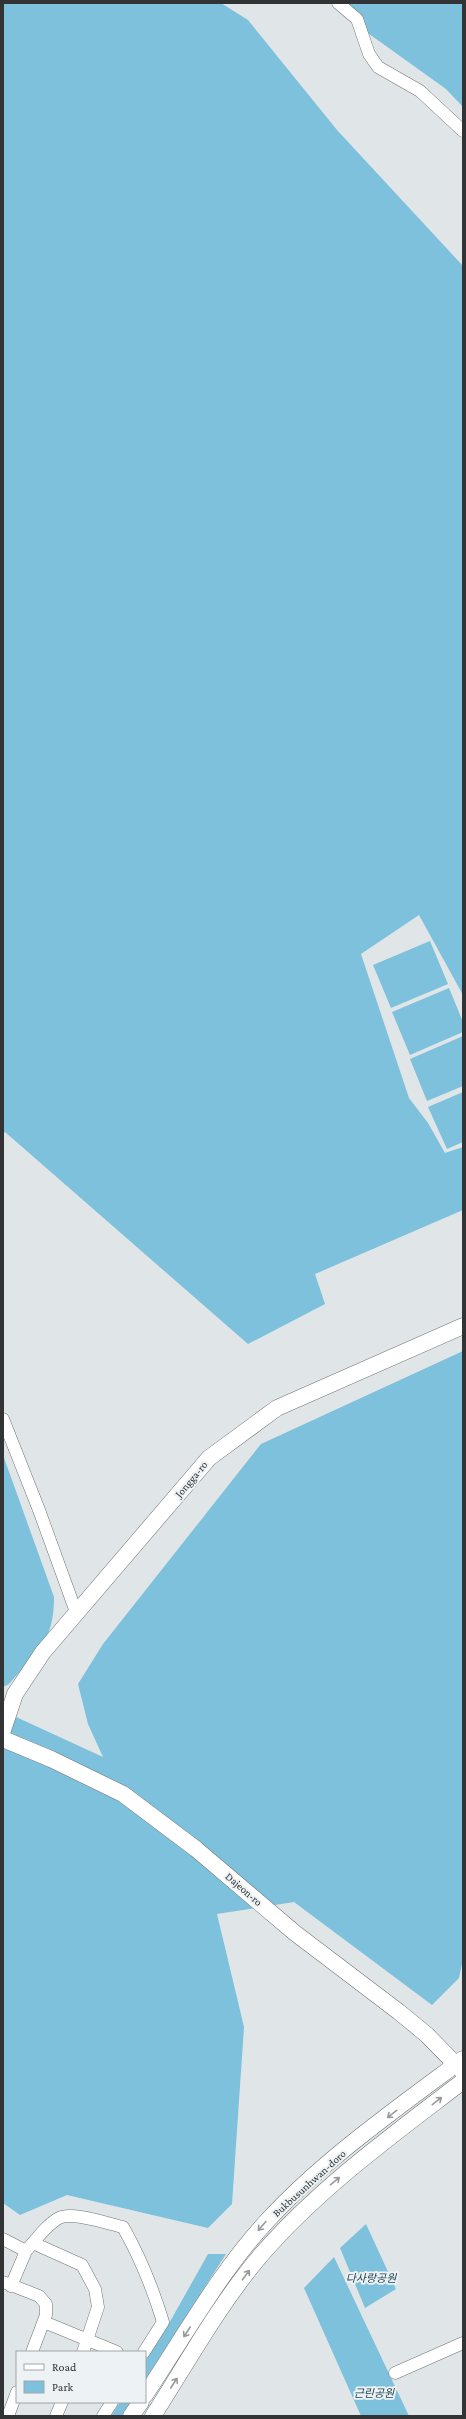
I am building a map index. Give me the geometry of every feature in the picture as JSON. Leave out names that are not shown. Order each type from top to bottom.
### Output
[{"type":"main road","name":"Jongga-ro","points":[[3,1730],[15,1694],[26,1677],[76,1612],[209,1458],[230,1440],[277,1408],[294,1399],[463,1326]]},
{"type":"main road","name":"Dajeon-ro","points":[[3,1739],[51,1759],[123,1794],[196,1849],[295,1933],[399,2012],[461,2065]]},
{"type":"main road","name":"Bukbusunhwan-doro","points":[[146,2393],[227,2271],[266,2221],[316,2174],[461,2065]]},
{"type":"main road","name":"Bukbusunhwan-doro","points":[[152,2416],[240,2282],[280,2234],[327,2188],[463,2081]]},
{"type":"main road","points":[[131,2416],[140,2403]]},
{"type":"street","points":[[338,3],[357,19],[369,54],[378,67],[420,91],[463,131]]},
{"type":"street","points":[[3,1419],[40,1510],[76,1612]]},
{"type":"street","points":[[32,2351],[44,2322],[46,2315],[46,2304],[39,2296],[7,2284],[30,2247],[44,2230],[60,2217],[81,2217],[123,2227],[136,2250],[156,2298],[163,2322],[145,2351]]},
{"type":"street","points":[[3,2239],[82,2265],[95,2289],[98,2307],[83,2351]]},
{"type":"street","points":[[44,2322],[115,2351]]},
{"type":"street","points":[[395,2374],[463,2343]]},
{"type":"street","points":[[8,2416],[16,2395]]},
{"type":"street","points":[[56,2416],[62,2403]]},
{"type":"street","points":[[103,2416],[111,2403]]},
{"type":"green space","points":[[3,3],[221,3],[248,20],[337,130],[463,266],[463,995],[419,915],[361,954],[409,1098],[428,1123],[445,1153],[463,1147],[463,1210],[315,1274],[325,1304],[248,1344],[5,1132],[3,1134]]},
{"type":"green space","points":[[342,3],[463,3],[463,107],[446,89],[358,26]]},
{"type":"green space","points":[[430,941],[448,984],[391,1008],[373,965]]},
{"type":"green space","points":[[449,988],[463,1022],[463,1032],[410,1055],[392,1012]]},
{"type":"green space","points":[[463,1036],[463,1086],[427,1101],[410,1059]]},
{"type":"green space","points":[[463,1092],[463,1142],[447,1149],[428,1107]]},
{"type":"green space","points":[[463,1351],[463,1959],[459,1978],[432,2005],[294,1902],[217,1914],[244,2027],[232,2204],[208,2228],[67,2195],[20,2215],[3,2203],[3,1711],[103,1757],[88,1724],[78,1684],[103,1644],[261,1444]]},
{"type":"green space","points":[[3,1455],[54,1597],[51,1626],[42,1646],[9,1684],[3,1687]]},
{"type":"green space","name":"다사랑공원","points":[[366,2224],[396,2289],[365,2308],[340,2248]]},
{"type":"green space","points":[[208,2254],[226,2254],[146,2378],[146,2359],[167,2327]]},
{"type":"green space","name":"근린공원","points":[[334,2257],[409,2416],[361,2416],[304,2288]]},
{"type":"green space","points":[[119,2403],[130,2403],[122,2416],[111,2416]]}]
